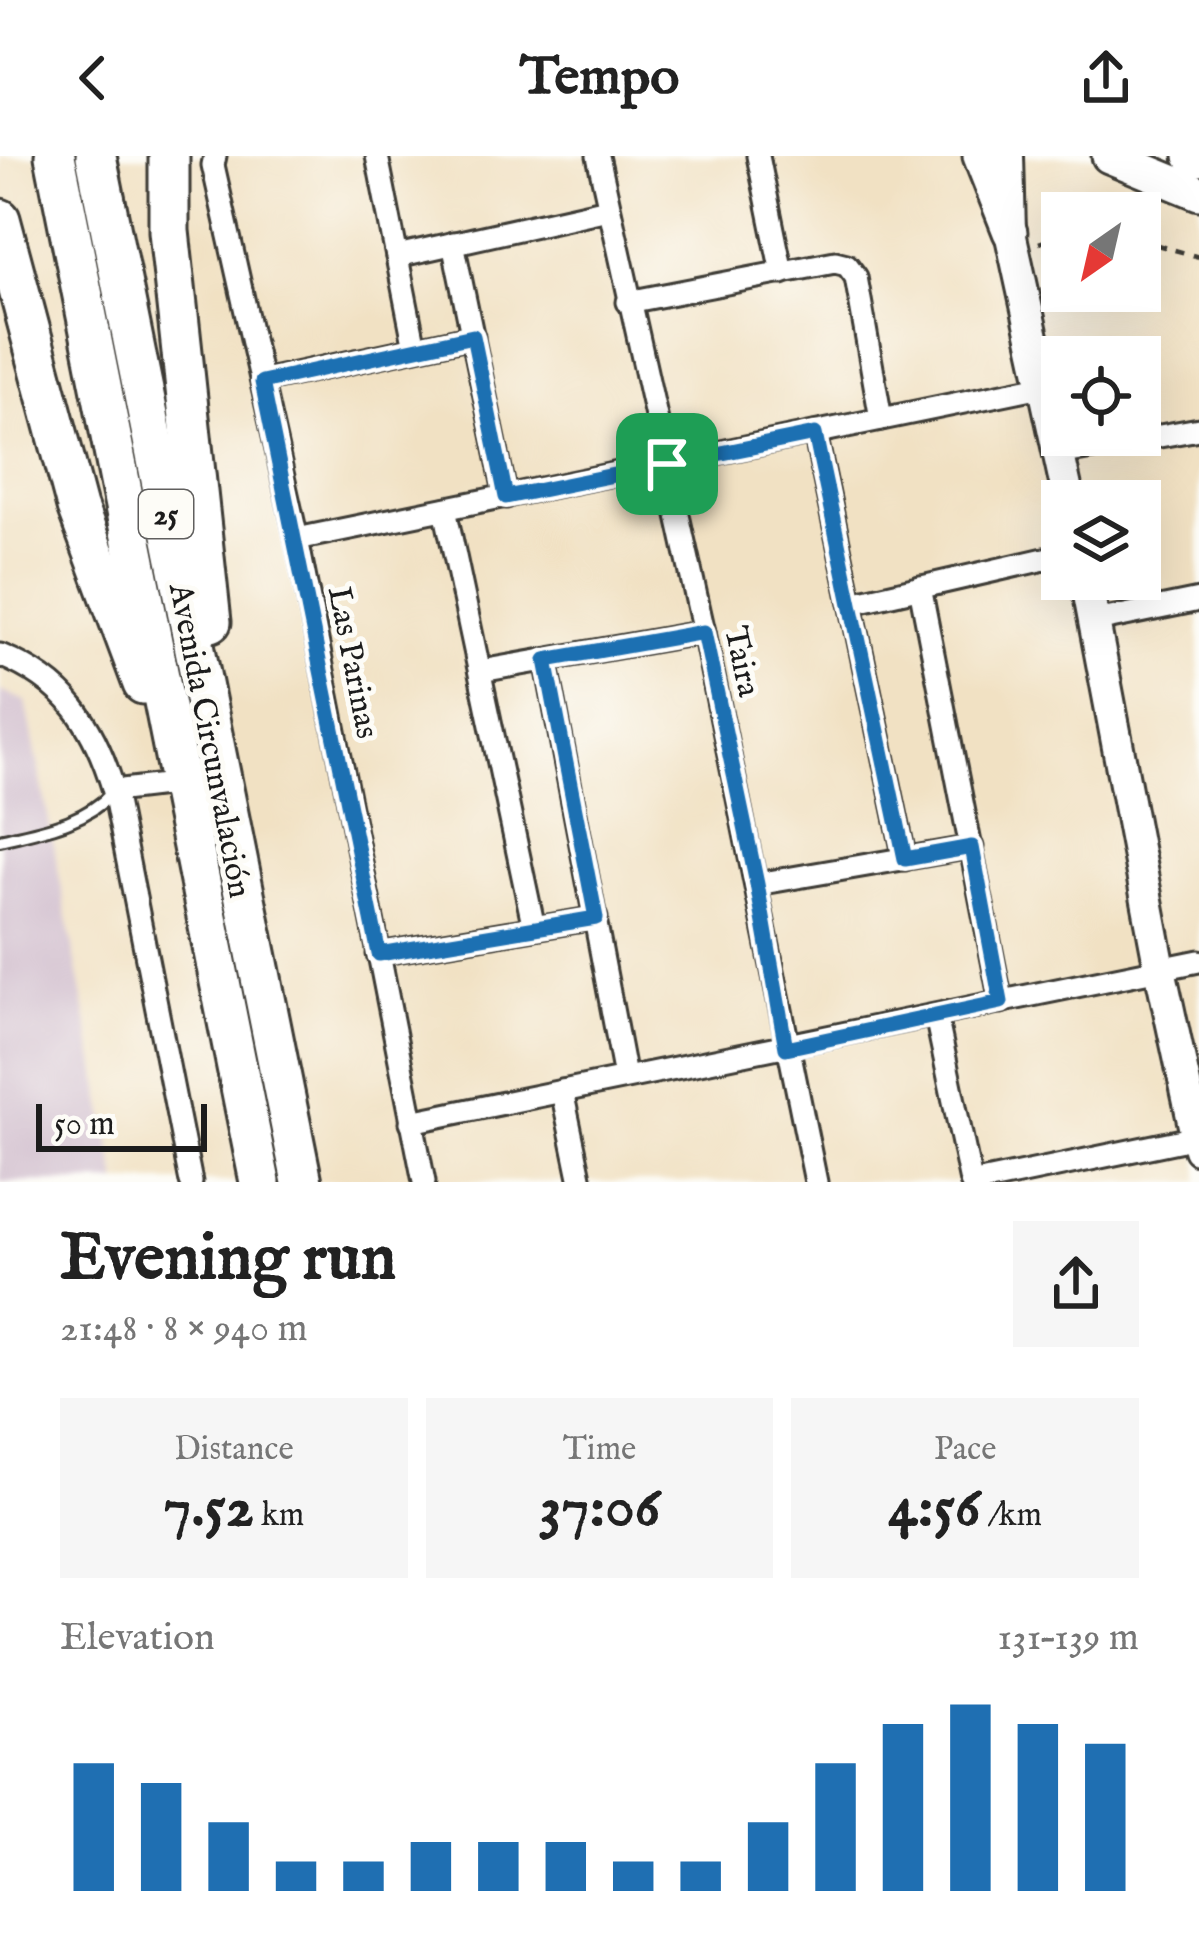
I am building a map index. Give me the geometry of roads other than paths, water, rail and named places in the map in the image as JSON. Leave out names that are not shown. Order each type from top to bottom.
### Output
[{"type":"highway","name":"Avenida Circunvalación","points":[[55,156],[260,1182]]},
{"type":"highway","name":"Avenida Circunvalación","points":[[96,156],[302,1182]]},
{"type":"highway","points":[[169,156],[169,232],[238,872]]},
{"type":"highway","points":[[0,219],[77,507],[182,783]]},
{"type":"main road","points":[[980,156],[1010,232]]},
{"type":"main road","points":[[1109,156],[1199,193]]},
{"type":"street","name":"Las Parinas","points":[[215,156],[297,539],[424,1182]]},
{"type":"street","points":[[377,156],[415,348]]},
{"type":"street","name":"Taira","points":[[598,156],[704,632],[816,1182]]},
{"type":"street","points":[[758,156],[782,272]]},
{"type":"street","points":[[1008,156],[1010,232],[1041,381]]},
{"type":"street","points":[[397,256],[608,209]]},
{"type":"street","points":[[453,243],[506,497]]},
{"type":"street","points":[[628,302],[836,262],[848,265],[856,277],[881,419]]},
{"type":"street","points":[[262,382],[473,336]]},
{"type":"street","points":[[297,539],[1041,386]]},
{"type":"street","points":[[1161,436],[1199,429]]},
{"type":"street","points":[[815,434],[905,859]]},
{"type":"street","points":[[446,509],[534,928]]},
{"type":"street","points":[[851,603],[1041,560]]},
{"type":"street","points":[[920,587],[1001,1002]]},
{"type":"street","points":[[936,1016],[975,1182],[1029,1177],[1198,1143],[1160,969],[1091,600]]},
{"type":"street","points":[[1096,621],[1199,600]]},
{"type":"street","points":[[481,671],[704,632]]},
{"type":"street","points":[[0,655],[57,685],[84,720],[104,759],[191,1182]]},
{"type":"street","points":[[546,660],[625,1077]]},
{"type":"street","points":[[114,790],[182,783]]},
{"type":"street","points":[[757,884],[972,847]]},
{"type":"street","points":[[379,954],[596,918]]},
{"type":"street","points":[[411,1122],[1199,961]]},
{"type":"street","points":[[562,1091],[581,1182]]},
{"type":"lane","points":[[0,840],[73,821],[96,810],[114,790]]}]
